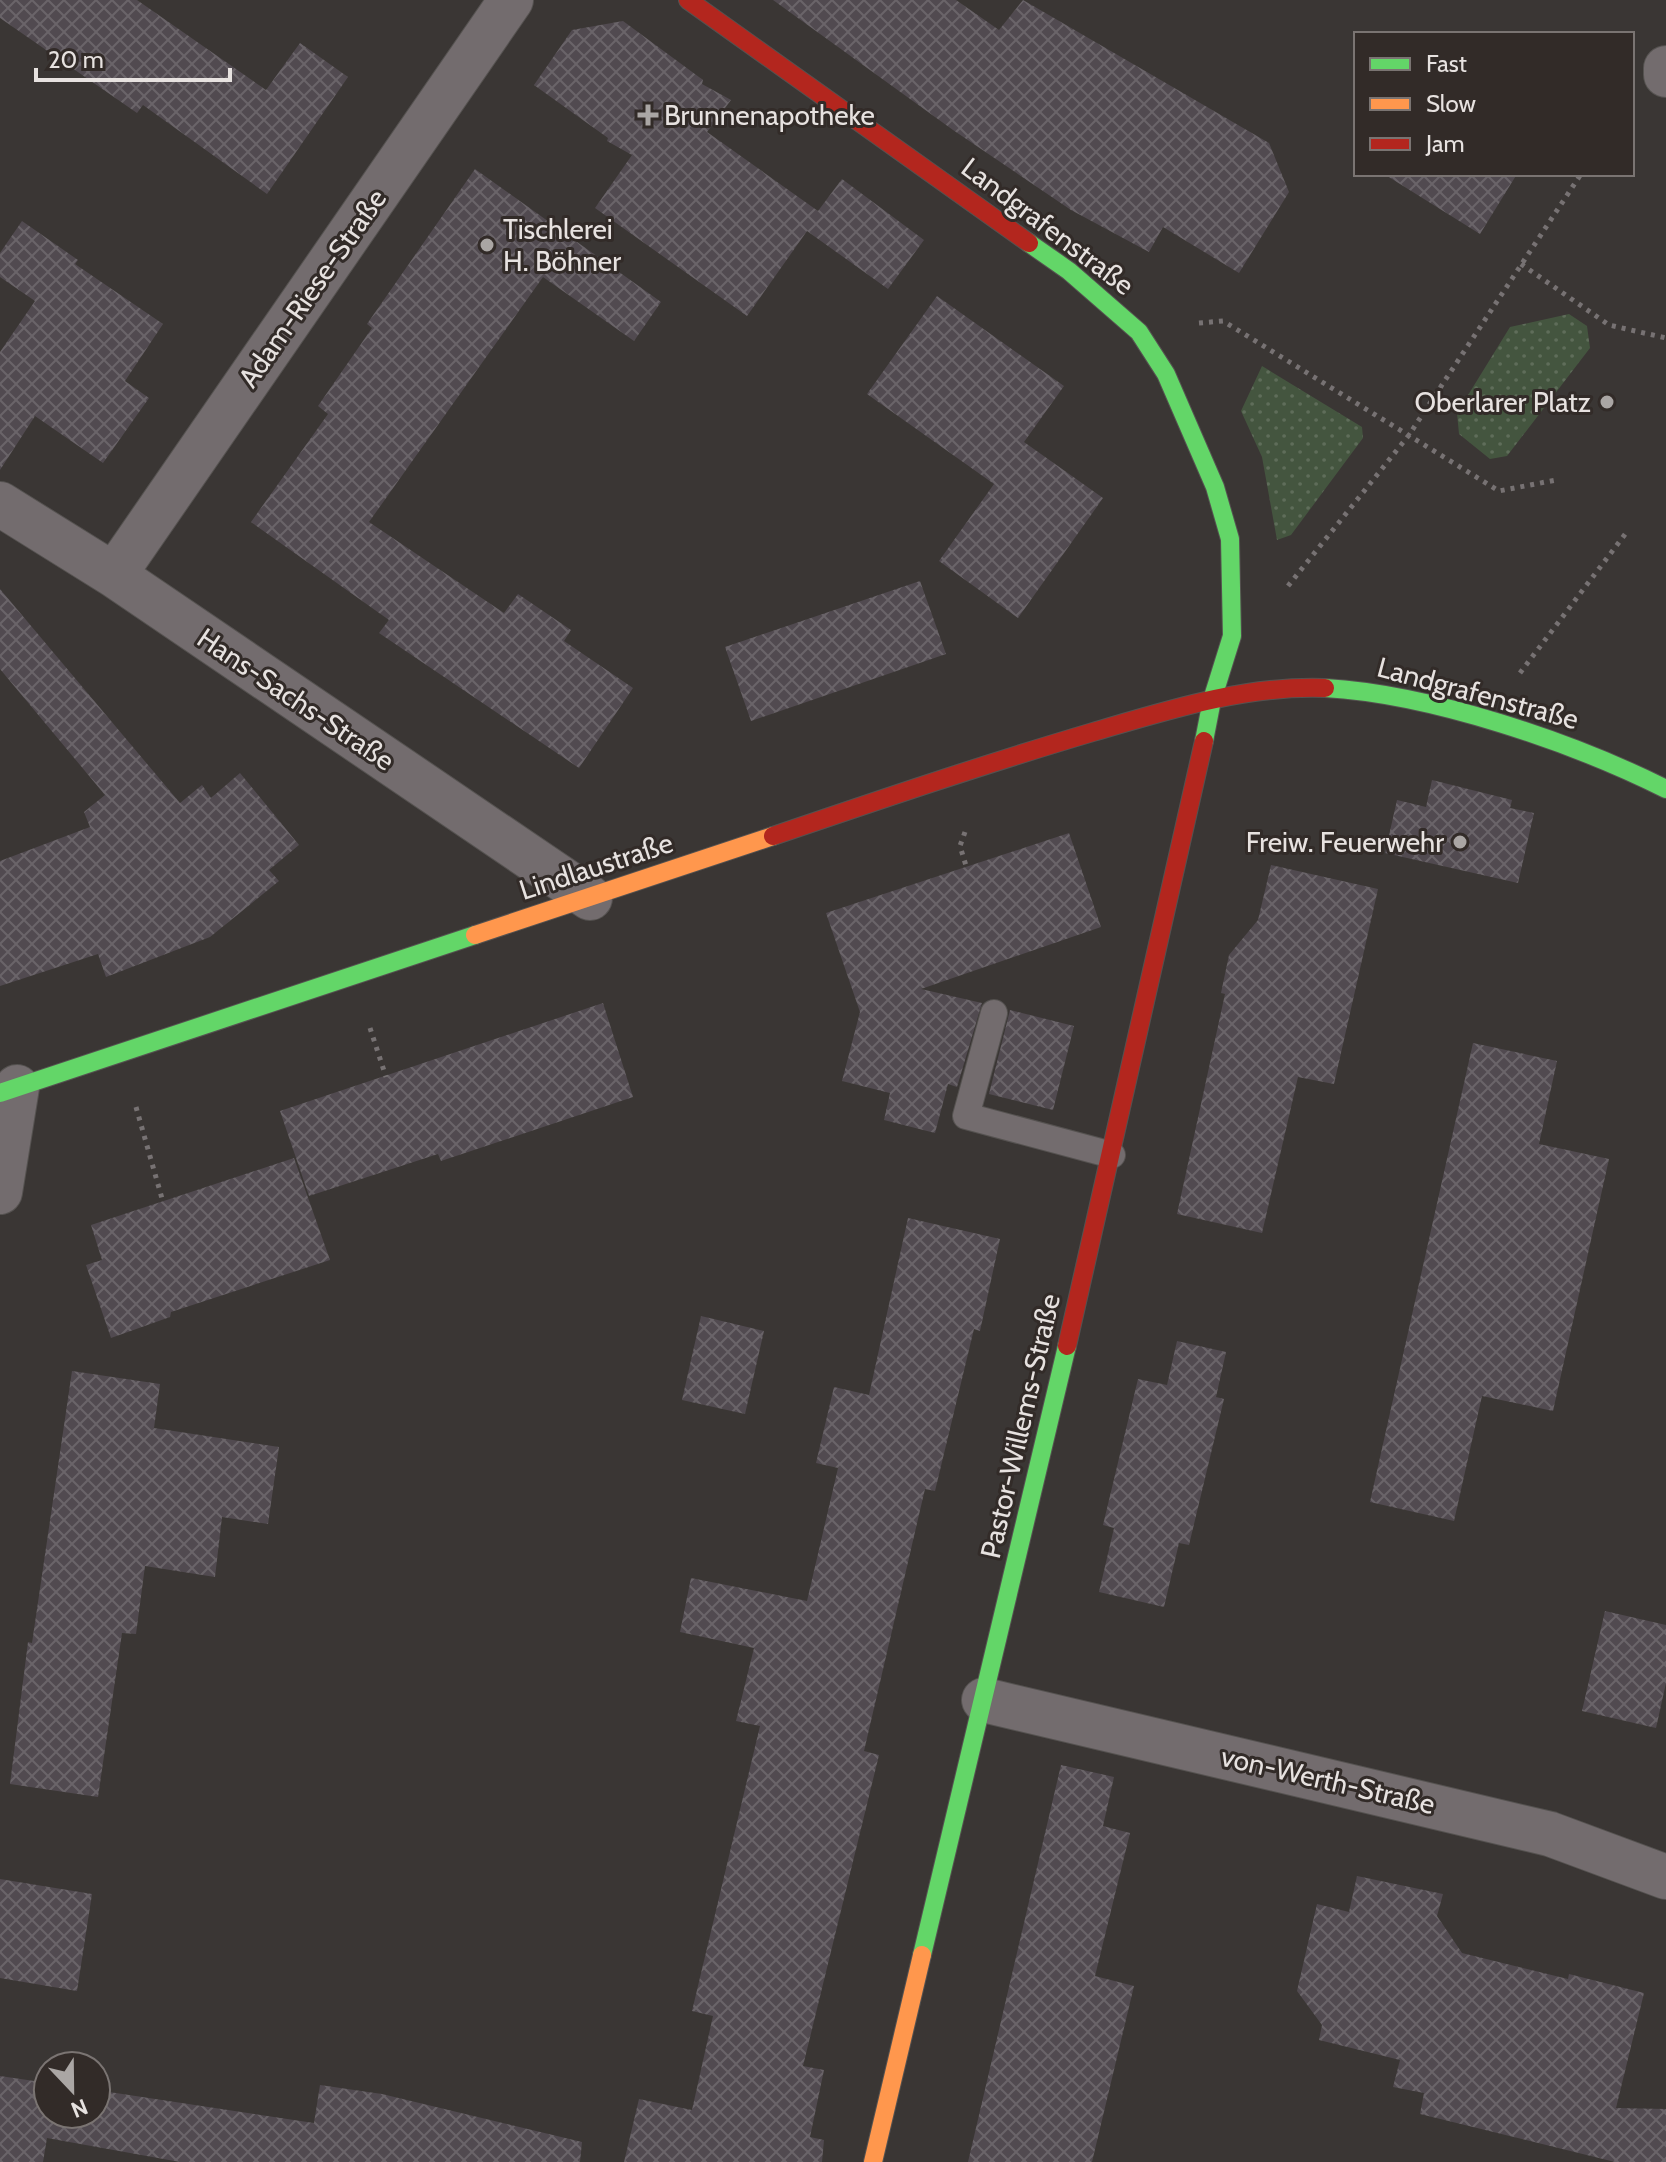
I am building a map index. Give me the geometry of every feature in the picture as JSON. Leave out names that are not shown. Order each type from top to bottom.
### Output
[{"type":"street","name":"Adam-Riese-Straße","points":[[114,575],[511,0]]},
{"type":"street","name":"Landgrafenstraße","points":[[688,0],[1069,271],[1139,332],[1166,374],[1215,487],[1230,539],[1232,636],[1212,700],[1289,687],[1370,691],[1540,735],[1611,760],[1666,789]]},
{"type":"street","points":[[1666,68],[1666,75]]},
{"type":"street","name":"Hans-Sachs-Straße","points":[[0,504],[114,575],[590,898]]},
{"type":"street","name":"Lindlaustraße","points":[[8,1090],[1040,747],[1212,700]]},
{"type":"street","name":"Pastor-Willems-Straße","points":[[873,2162],[1112,1155],[1193,802],[1212,700]]},
{"type":"street","points":[[0,1192],[8,1090]]},
{"type":"street","name":"von-Werth-Straße","points":[[984,1700],[1550,1834],[1666,1877]]},
{"type":"lane","points":[[994,1013],[966,1116],[1112,1155]]},
{"type":"path","points":[[1231,600],[1289,586],[1409,435],[1580,176]]},
{"type":"path","points":[[1521,264],[1609,325],[1666,338]]},
{"type":"path","points":[[1139,332],[1223,321],[1499,491],[1556,480]]},
{"type":"path","points":[[1486,721],[1586,582],[1626,533]]},
{"type":"path","points":[[960,846],[967,869]]},
{"type":"path","points":[[120,1053],[163,1202]]},
{"type":"path","points":[[379,1056],[386,1077]]},
{"type":"green space","points":[[1569,314],[1587,326],[1590,348],[1507,456],[1490,459],[1459,434],[1457,413],[1510,327]]},
{"type":"green space","points":[[1262,366],[1362,427],[1363,438],[1291,535],[1277,540],[1262,457],[1241,411]]},
{"type":"building","points":[[0,0],[137,0],[266,90],[300,43],[348,77],[267,194],[143,105],[137,113],[0,18]]},
{"type":"building","points":[[773,0],[956,0],[999,30],[1023,0],[1269,143],[1289,192],[1239,273],[1163,227],[1149,252],[1071,210],[953,130]]},
{"type":"building","points":[[623,21],[703,80],[702,84],[731,100],[707,132],[818,211],[842,179],[924,240],[888,289],[807,231],[747,316],[595,208],[632,155],[607,141],[608,138],[534,85],[572,30]]},
{"type":"building","points":[[475,169],[661,302],[634,341],[543,277],[369,522],[504,613],[518,594],[571,630],[564,641],[633,688],[579,768],[379,633],[389,620],[251,522],[328,414],[318,406],[372,328],[367,324]]},
{"type":"building","points":[[1387,176],[1516,176],[1480,234]]},
{"type":"building","points":[[22,221],[78,260],[75,264],[163,324],[125,381],[149,398],[103,463],[35,416],[0,470],[0,352],[35,301],[0,277],[0,253]]},
{"type":"building","points":[[937,296],[1064,386],[1024,442],[1103,498],[1018,618],[939,561],[994,484],[867,394]]},
{"type":"building","points":[[920,581],[946,654],[751,721],[725,647]]},
{"type":"building","points":[[0,589],[180,803],[202,785],[211,798],[240,773],[299,845],[269,870],[279,881],[210,937],[106,977],[98,954],[0,986],[0,861],[90,827],[84,812],[105,795],[0,669]]},
{"type":"building","points":[[1432,780],[1512,800],[1510,808],[1534,813],[1518,883],[1385,853],[1397,800],[1426,807]]},
{"type":"building","points":[[1069,833],[1101,927],[921,989],[982,1003],[957,1087],[948,1084],[935,1133],[884,1120],[890,1093],[842,1081],[860,1012],[826,913]]},
{"type":"building","points":[[1271,865],[1378,889],[1334,1084],[1298,1077],[1262,1233],[1177,1214],[1225,994],[1221,993],[1229,955],[1258,920]]},
{"type":"building","points":[[603,1003],[633,1097],[441,1161],[438,1154],[309,1196],[280,1111]]},
{"type":"building","points":[[1010,1010],[1074,1026],[1053,1110],[989,1094]]},
{"type":"building","points":[[1473,1043],[1557,1061],[1539,1144],[1609,1159],[1553,1411],[1482,1396],[1454,1521],[1370,1502]]},
{"type":"building","points":[[294,1158],[330,1260],[171,1312],[170,1317],[111,1338],[86,1265],[102,1260],[91,1225]]},
{"type":"building","points":[[908,1218],[1000,1239],[980,1331],[974,1329],[935,1491],[925,1489],[864,1751],[879,1755],[803,2066],[824,2070],[810,2137],[824,2140],[822,2162],[624,2162],[639,2099],[692,2110],[713,2016],[692,2011],[760,1726],[736,1721],[754,1648],[680,1632],[691,1578],[807,1601],[838,1468],[816,1463],[834,1387],[869,1395]]},
{"type":"building","points":[[701,1316],[764,1331],[745,1414],[682,1400]]},
{"type":"building","points":[[1177,1341],[1226,1352],[1216,1397],[1224,1399],[1189,1545],[1179,1543],[1164,1607],[1099,1592],[1114,1528],[1103,1525],[1138,1379],[1167,1385]]},
{"type":"building","points":[[72,1371],[160,1384],[154,1428],[279,1447],[268,1524],[222,1517],[215,1577],[145,1566],[136,1634],[122,1633],[98,1797],[10,1784],[28,1642],[32,1643]]},
{"type":"building","points":[[1605,1611],[1666,1625],[1666,1683],[1656,1728],[1582,1711]]},
{"type":"building","points":[[1061,1765],[1114,1777],[1103,1826],[1130,1833],[1095,1976],[1134,1986],[1092,2162],[968,2162]]},
{"type":"building","points":[[1357,1876],[1443,1894],[1437,1916],[1462,1953],[1568,1979],[1569,1974],[1644,1993],[1616,2108],[1666,2109],[1666,2162],[1615,2162],[1420,2114],[1424,2093],[1393,2087],[1400,2060],[1319,2040],[1322,2025],[1297,1991],[1317,1904],[1349,1912]]},
{"type":"building","points":[[0,1879],[92,1894],[77,1991],[0,1978]]},
{"type":"building","points":[[0,2076],[32,2081],[32,2130],[112,2130],[112,2092],[314,2123],[320,2085],[382,2094],[582,2142],[580,2162],[180,2162],[47,2138],[43,2162],[0,2162]]},
{"type":"traffic: fast","points":[[1029,243],[1069,271],[1139,332],[1166,374],[1215,487],[1230,539],[1232,636],[1212,700],[1204,741]]},
{"type":"traffic: fast","points":[[1325,688],[1410,700],[1500,723],[1588,754],[1666,789]]},
{"type":"traffic: fast","points":[[0,1093],[475,935]]},
{"type":"traffic: fast","points":[[922,1955],[1067,1346]]},
{"type":"traffic: slow","points":[[475,935],[773,836]]},
{"type":"traffic: slow","points":[[873,2162],[922,1955]]},
{"type":"traffic: jam","points":[[688,0],[1029,243]]},
{"type":"traffic: jam","points":[[773,836],[1012,757],[1179,708],[1266,691],[1325,688]]},
{"type":"traffic: jam","points":[[1067,1346],[1204,741]]},
{"type":"place","name":"Brunnenapotheke","points":[[648,115]]},
{"type":"place","name":"Tischlerei H. Böhner","points":[[487,245]]},
{"type":"place","name":"Oberlarer Platz","points":[[1607,402]]},
{"type":"place","name":"Freiw. Feuerwehr","points":[[1460,842]]}]
